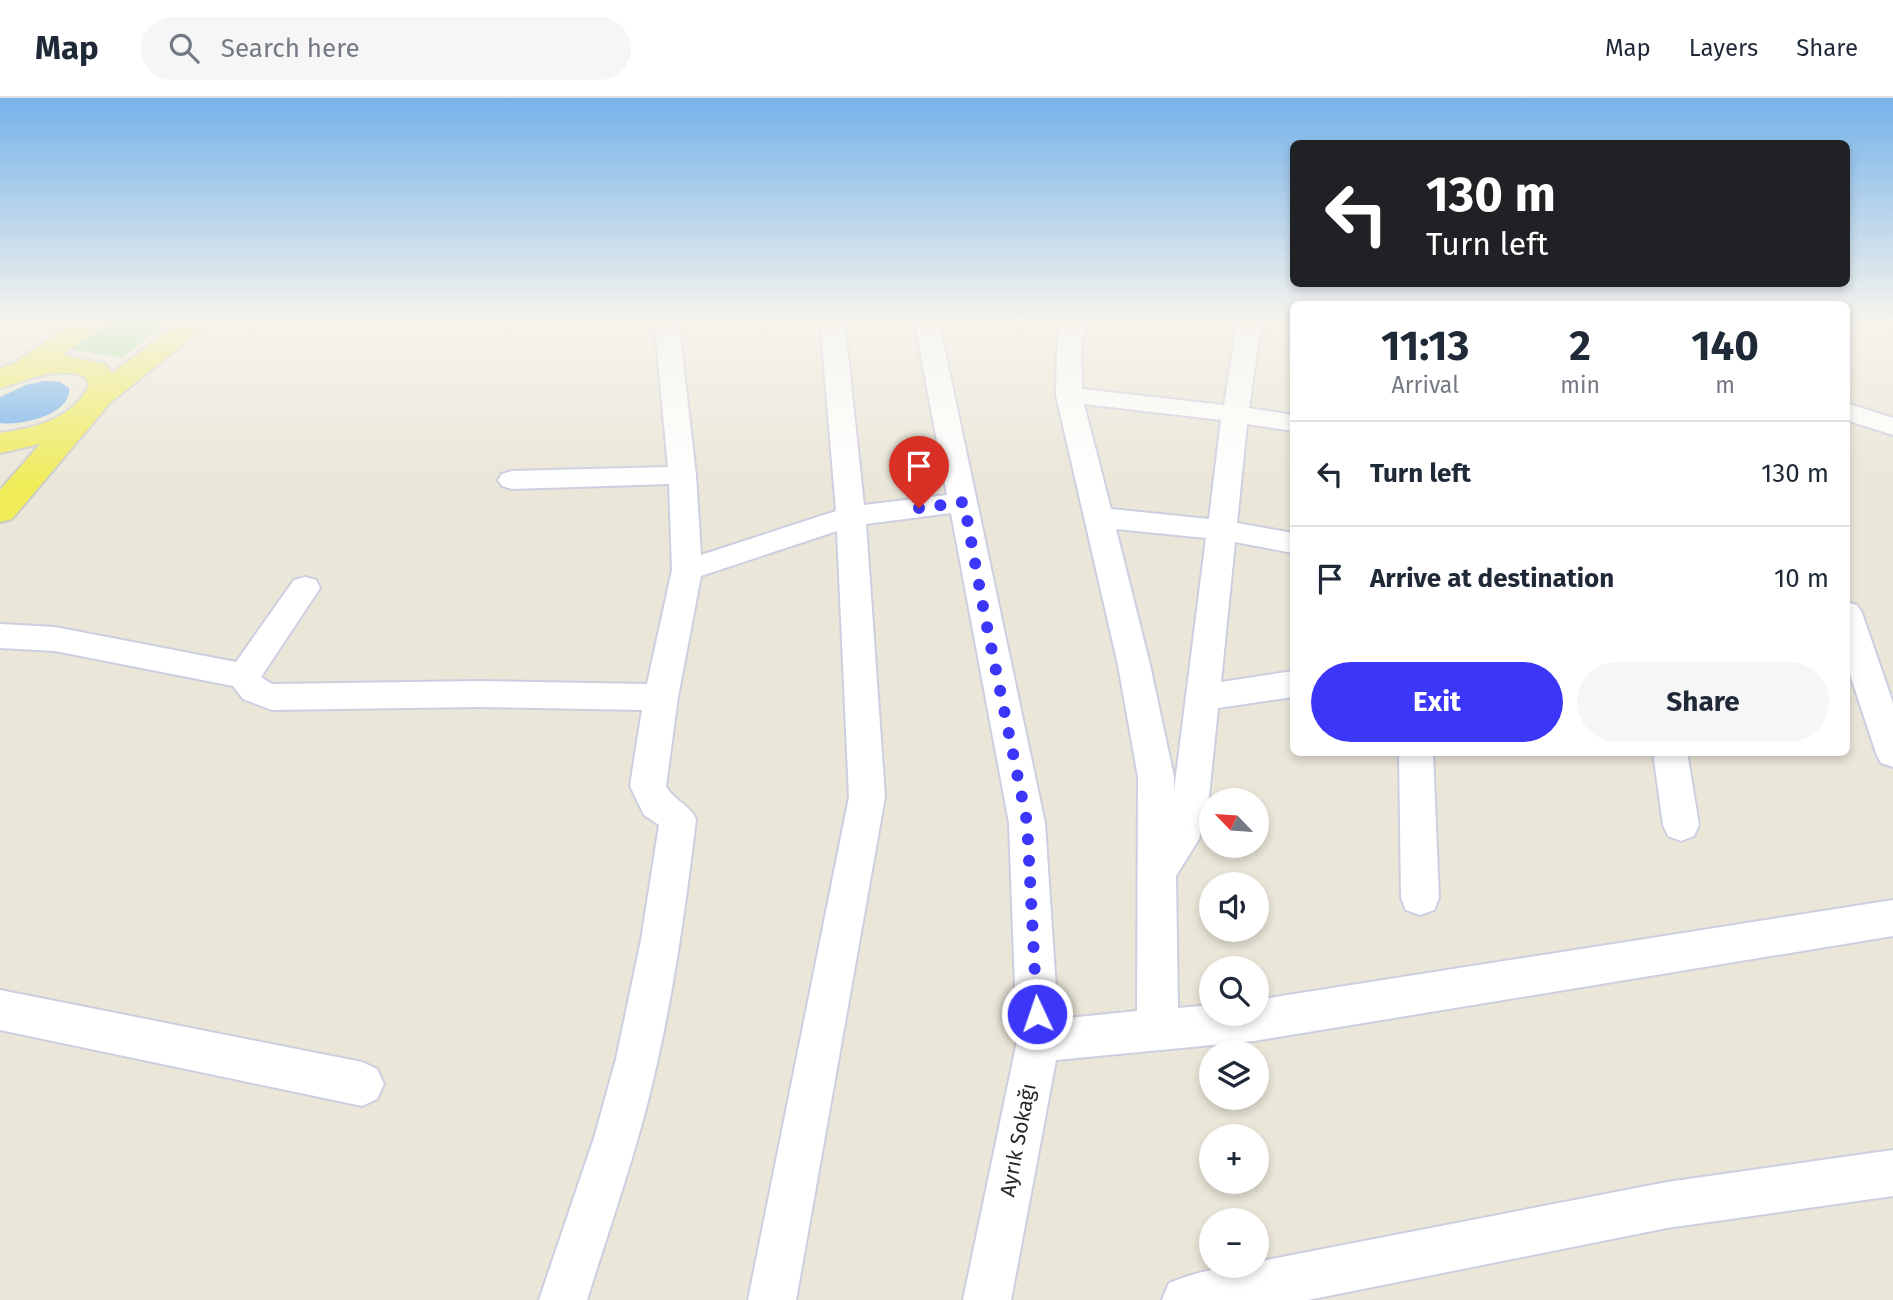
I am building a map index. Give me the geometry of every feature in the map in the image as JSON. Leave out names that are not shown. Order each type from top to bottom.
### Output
[{"type":"main road","points":[[0,511],[92,404],[104,384],[99,374]]},
{"type":"main road","points":[[0,443],[55,429],[130,374]]},
{"type":"street","points":[[563,1300],[616,1136],[640,1045],[678,819],[657,804],[648,786],[661,696],[687,570],[682,475],[672,374]]},
{"type":"street","points":[[772,1300],[867,797],[851,516],[837,374]]},
{"type":"street","name":"Ayrık Sokağı","points":[[938,374],[1027,822],[1038,1041],[987,1300]]},
{"type":"street","points":[[1069,374],[1069,395],[1134,665],[1156,777],[1158,1030]]},
{"type":"street","points":[[1158,871],[1181,839],[1186,826],[1241,374]]},
{"type":"street","points":[[1850,393],[1893,402]]},
{"type":"street","points":[[1069,395],[1290,423]]},
{"type":"street","points":[[1850,412],[1893,428]]},
{"type":"street","points":[[512,480],[682,475]]},
{"type":"street","points":[[687,570],[851,516],[964,502]]},
{"type":"street","points":[[1097,517],[1221,530],[1290,542]]},
{"type":"street","points":[[244,676],[305,587]]},
{"type":"street","points":[[1850,625],[1893,753]]},
{"type":"street","points":[[0,636],[55,639],[244,676]]},
{"type":"street","points":[[244,676],[248,686],[258,693],[272,697],[465,694],[661,696]]},
{"type":"street","points":[[1203,697],[1290,684]]},
{"type":"street","points":[[1416,756],[1420,898]]},
{"type":"street","points":[[1671,756],[1681,825]]},
{"type":"street","points":[[1038,1041],[1254,1021],[1893,919]]},
{"type":"street","points":[[0,1010],[362,1084]]},
{"type":"street","points":[[1186,1300],[1667,1205],[1893,1173]]},
{"type":"water","points":[[44,381],[60,382],[69,388],[68,397],[62,405],[43,417],[20,423],[0,423],[0,397],[26,385]]},
{"type":"route","points":[[919,508],[964,502],[1027,822],[1037,1014]]}]
